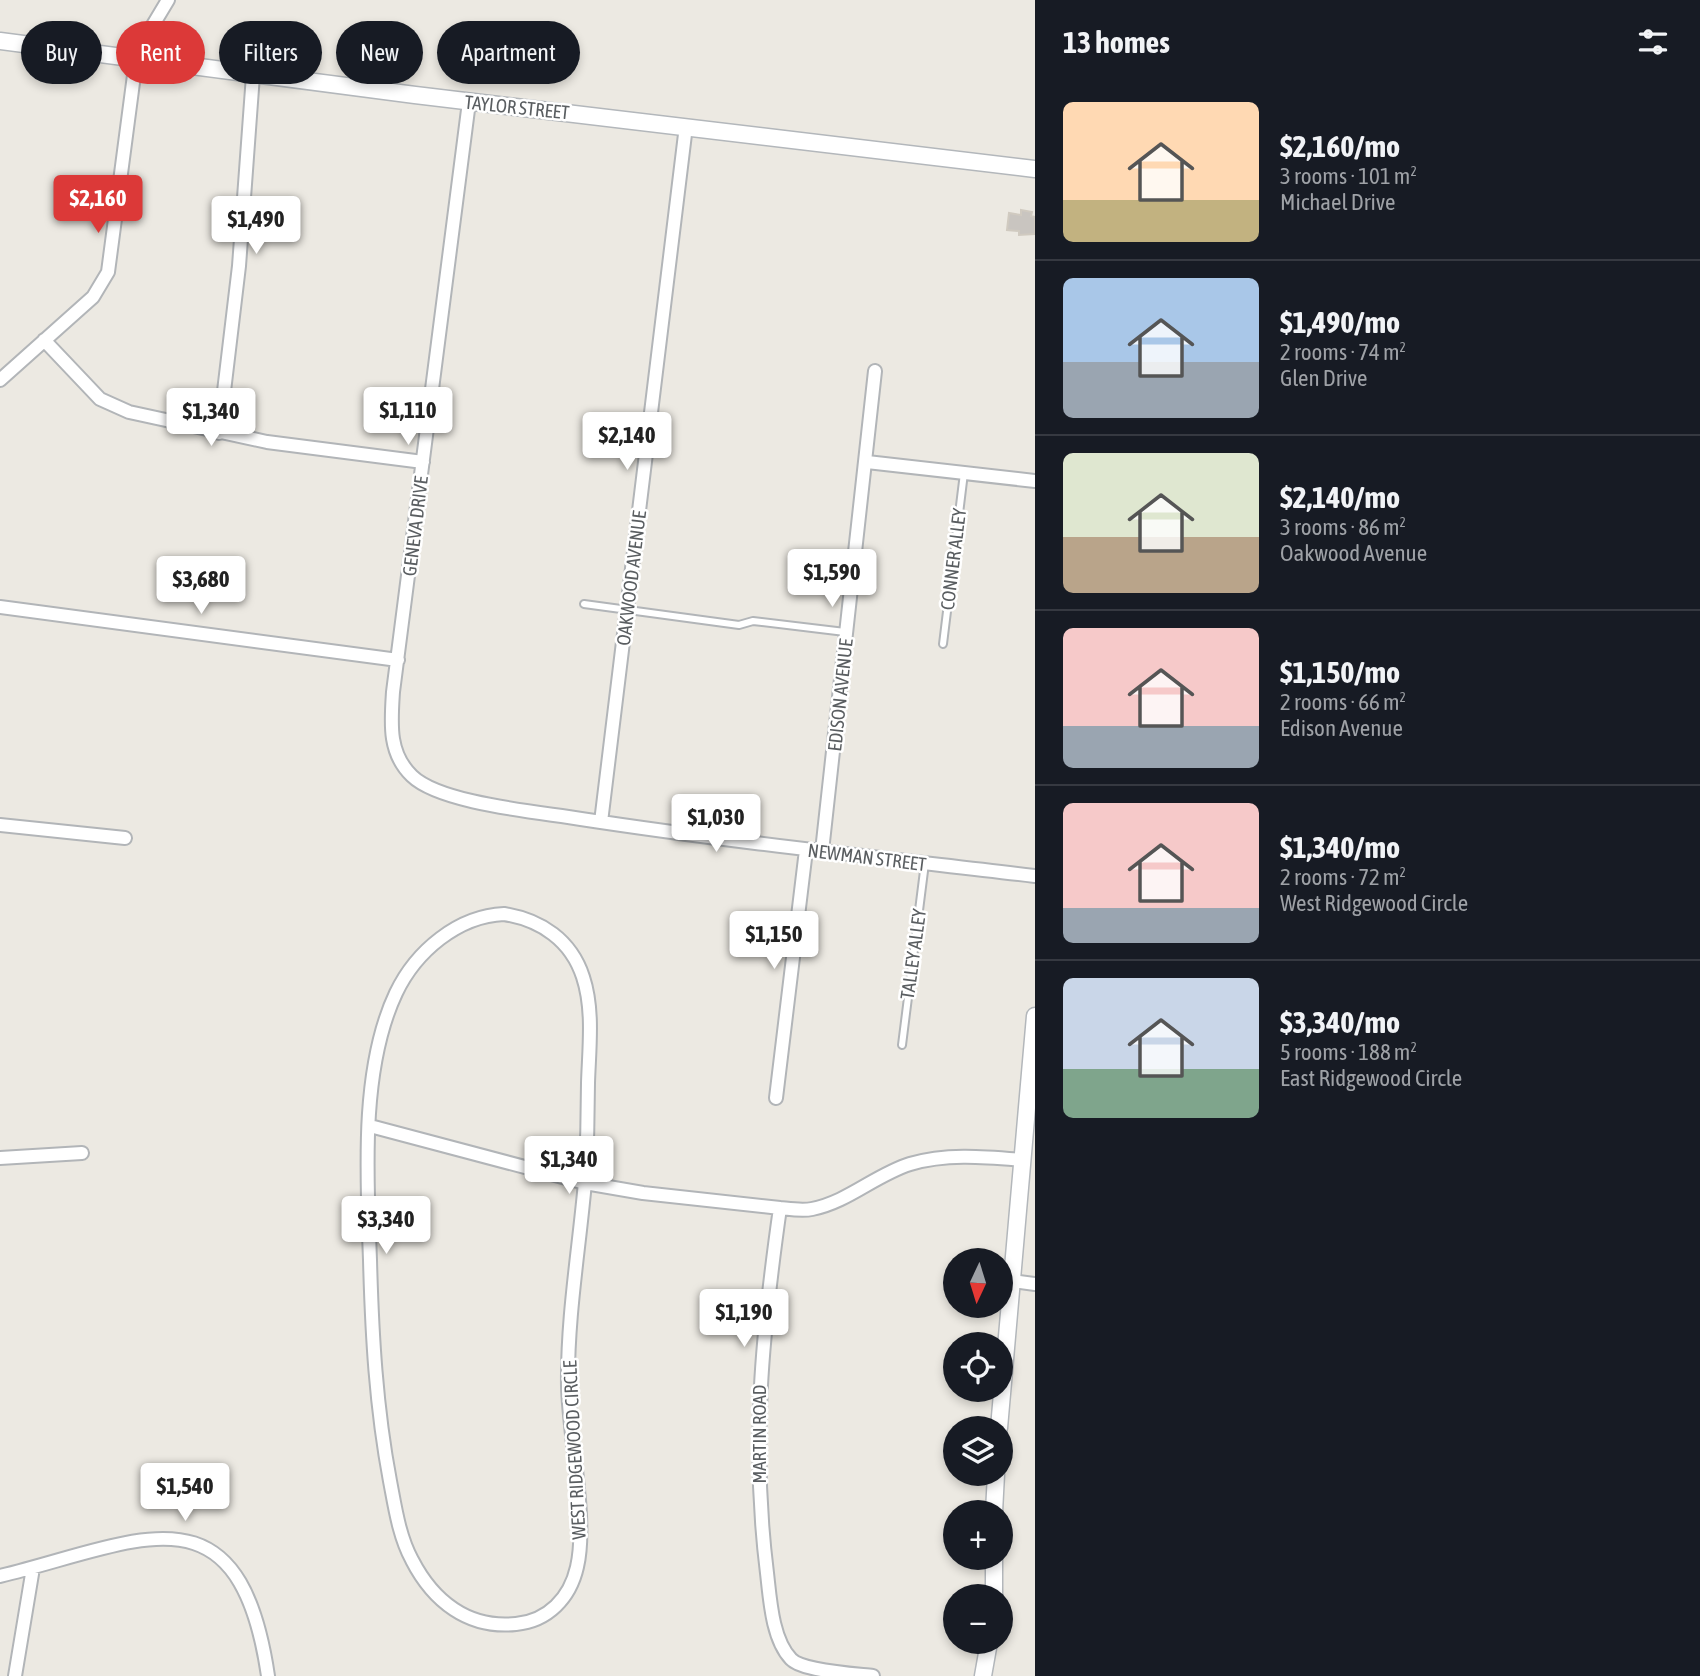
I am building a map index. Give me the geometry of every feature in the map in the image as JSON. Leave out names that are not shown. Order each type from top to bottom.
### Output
[{"type":"street","points":[[155,21],[168,0]]},
{"type":"street","name":"TAYLOR STREET","points":[[0,41],[116,57]]},
{"type":"street","points":[[0,380],[93,297],[108,272],[135,84]]},
{"type":"street","points":[[219,433],[239,266],[252,84]]},
{"type":"street","name":"TAYLOR STREET","points":[[322,84],[1035,169]]},
{"type":"street","name":"GENEVA DRIVE","points":[[413,778],[398,760],[392,742],[398,660],[469,102]]},
{"type":"street","name":"OAKWOOD AVENUE","points":[[601,822],[686,126]]},
{"type":"street","points":[[44,340],[76,377],[108,404],[219,433],[310,449],[423,462]]},
{"type":"street","name":"EDISON AVENUE","points":[[822,851],[876,371]]},
{"type":"street","points":[[866,462],[1035,481]]},
{"type":"street","points":[[0,607],[398,660]]},
{"type":"street","name":"NEWMAN STREET","points":[[413,778],[429,787],[460,797],[601,822],[1035,876]]},
{"type":"street","points":[[0,825],[125,838]]},
{"type":"street","points":[[776,1098],[806,849]]},
{"type":"street","name":"WEST RIDGEWOOD CIRCLE","points":[[487,915],[523,917],[558,937],[583,977],[589,1024],[585,1183],[576,1248],[568,1377],[580,1534],[578,1565],[571,1586],[554,1609],[525,1623],[497,1625],[470,1619],[440,1599],[413,1562],[397,1516],[378,1418],[370,1320],[367,1191],[370,1126],[375,1064],[387,1015],[404,979],[426,951],[467,922],[487,915]]},
{"type":"street","points":[[1013,1270],[1035,1016]]},
{"type":"street","points":[[370,1126],[585,1183],[643,1193],[810,1210],[835,1202],[888,1173],[929,1159],[951,1157],[1023,1160]]},
{"type":"street","points":[[0,1158],[82,1153]]},
{"type":"street","name":"MARTIN ROAD","points":[[780,1208],[761,1352],[758,1430],[761,1524],[770,1598],[783,1649],[793,1662],[808,1667],[873,1676]]},
{"type":"street","points":[[1013,1281],[1035,1284]]},
{"type":"street","points":[[1000,1416],[1009,1318]]},
{"type":"street","points":[[0,1576],[149,1538],[180,1539],[209,1549],[235,1572],[245,1587],[256,1619],[268,1676]]},
{"type":"street","points":[[15,1676],[33,1568]]},
{"type":"street","points":[[983,1676],[987,1654]]},
{"type":"lane","name":"CONNER ALLEY","points":[[943,644],[964,473]]},
{"type":"lane","points":[[584,604],[739,625],[753,621],[845,632]]},
{"type":"lane","name":"TALLEY ALLEY","points":[[902,1045],[925,863]]},
{"type":"building","points":[[1021,210],[1032,212],[1031,216],[1035,217],[1035,234],[1019,235],[1019,231],[1007,230],[1009,213],[1021,215]]}]
